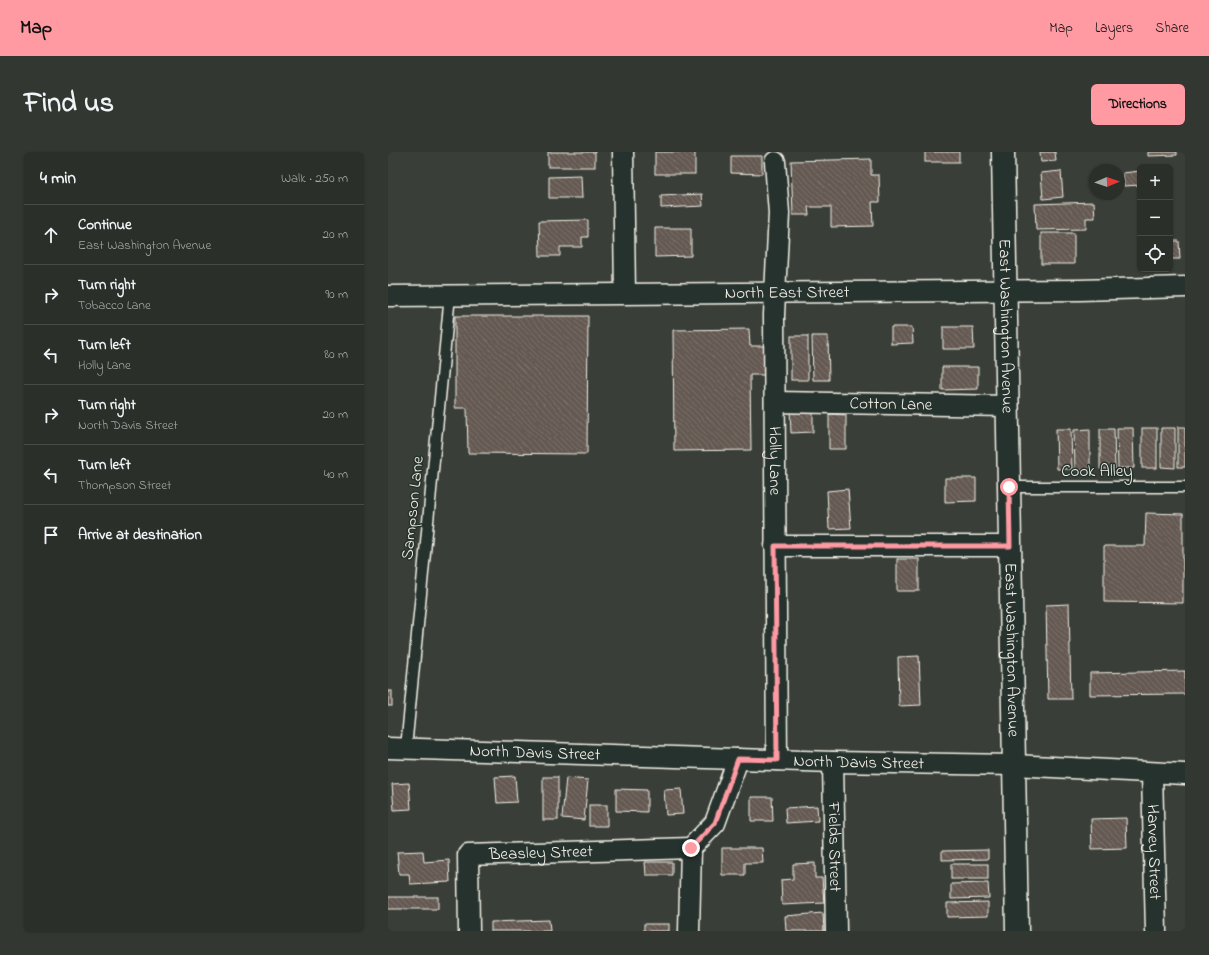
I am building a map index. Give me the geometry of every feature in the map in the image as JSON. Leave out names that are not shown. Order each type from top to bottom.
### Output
[{"type":"street","points":[[623,152],[625,293]]},
{"type":"street","name":"East Washington Avenue","points":[[1003,152],[1017,931]]},
{"type":"street","name":"Holly Lane","points":[[775,162],[779,213],[776,291],[775,402],[777,760]]},
{"type":"street","name":"North East Street","points":[[388,296],[1185,287]]},
{"type":"street","name":"Cotton Lane","points":[[775,402],[1008,406]]},
{"type":"street","points":[[775,546],[1010,546]]},
{"type":"street","name":"North Davis Street","points":[[397,748],[833,762],[1014,765],[1185,774]]},
{"type":"street","points":[[689,931],[691,848],[715,823],[738,759]]},
{"type":"street","name":"Fields Street","points":[[833,762],[836,931]]},
{"type":"street","name":"Harvey Street","points":[[1152,773],[1156,931]]},
{"type":"street","name":"Beasley Street","points":[[469,931],[468,855],[691,848]]},
{"type":"lane","name":"Sampson Lane","points":[[397,748],[450,295]]},
{"type":"lane","name":"Cook Alley","points":[[1009,487],[1185,487]]},
{"type":"building","points":[[548,152],[595,152],[595,167],[548,167]]},
{"type":"building","points":[[655,152],[695,152],[695,174],[655,174]]},
{"type":"building","points":[[925,152],[959,152],[959,162],[925,162]]},
{"type":"building","points":[[1040,152],[1055,152],[1056,161],[1041,162]]},
{"type":"building","points":[[1148,152],[1177,152],[1177,155],[1148,156]]},
{"type":"building","points":[[731,156],[762,156],[762,174],[731,173]]},
{"type":"building","points":[[871,159],[871,175],[879,175],[880,202],[872,202],[873,226],[831,227],[831,207],[808,207],[809,215],[793,215],[791,161]]},
{"type":"building","points":[[1061,171],[1063,197],[1043,199],[1041,173]]},
{"type":"building","points":[[1137,171],[1137,185],[1125,186],[1125,173]]},
{"type":"building","points":[[581,176],[582,198],[549,198],[549,177]]},
{"type":"building","points":[[702,194],[703,206],[661,208],[661,196]]},
{"type":"building","points":[[1094,202],[1095,218],[1086,218],[1086,229],[1036,230],[1035,204]]},
{"type":"building","points":[[588,220],[588,237],[582,237],[582,247],[560,247],[560,256],[540,256],[539,221]]},
{"type":"building","points":[[655,228],[691,228],[691,256],[655,257]]},
{"type":"building","points":[[1041,233],[1074,233],[1074,264],[1041,264]]},
{"type":"building","points":[[1173,241],[1179,241],[1180,259],[1173,259]]},
{"type":"building","points":[[455,316],[588,316],[587,454],[468,453],[467,408],[455,408]]},
{"type":"building","points":[[891,327],[912,327],[913,343],[891,344]]},
{"type":"building","points":[[943,327],[973,327],[974,349],[943,349]]},
{"type":"building","points":[[749,329],[750,346],[769,346],[769,375],[750,375],[751,450],[674,451],[673,330]]},
{"type":"building","points":[[791,336],[808,336],[808,380],[791,380]]},
{"type":"building","points":[[812,336],[828,336],[829,380],[813,380]]},
{"type":"building","points":[[942,367],[978,367],[978,389],[942,390]]},
{"type":"building","points":[[813,409],[813,432],[791,433],[790,410]]},
{"type":"building","points":[[829,414],[846,415],[846,449],[829,449]]},
{"type":"building","points":[[1178,427],[1185,427],[1185,467],[1178,467]]},
{"type":"building","points":[[1117,428],[1133,428],[1134,468],[1118,468]]},
{"type":"building","points":[[1142,428],[1157,428],[1157,468],[1142,468]]},
{"type":"building","points":[[1161,428],[1175,428],[1175,468],[1161,467]]},
{"type":"building","points":[[1056,429],[1071,429],[1072,469],[1057,469]]},
{"type":"building","points":[[1090,429],[1090,470],[1075,470],[1074,430]]},
{"type":"building","points":[[1100,429],[1114,429],[1115,469],[1100,469]]},
{"type":"building","points":[[945,478],[976,478],[976,501],[945,502]]},
{"type":"building","points":[[848,489],[851,528],[829,529],[827,491]]},
{"type":"building","points":[[1146,513],[1183,514],[1183,603],[1104,602],[1104,546],[1145,546]]},
{"type":"building","points":[[897,559],[919,559],[919,591],[897,591]]},
{"type":"building","points":[[1069,604],[1071,699],[1048,699],[1046,605]]},
{"type":"building","points":[[919,656],[921,705],[899,706],[898,657]]},
{"type":"building","points":[[1185,671],[1185,694],[1090,695],[1090,673]]},
{"type":"building","points":[[388,691],[392,691],[392,706],[388,706]]},
{"type":"building","points":[[515,776],[517,802],[497,803],[495,777]]},
{"type":"building","points":[[543,777],[558,777],[558,820],[543,820]]},
{"type":"building","points":[[566,778],[588,780],[584,820],[562,818]]},
{"type":"building","points":[[409,783],[411,809],[394,810],[392,784]]},
{"type":"building","points":[[616,789],[647,790],[647,812],[616,811]]},
{"type":"building","points":[[681,789],[683,814],[666,815],[664,790]]},
{"type":"building","points":[[751,797],[772,797],[773,821],[751,821]]},
{"type":"building","points":[[589,805],[607,805],[607,826],[589,826]]},
{"type":"building","points":[[817,806],[818,821],[786,823],[785,808]]},
{"type":"building","points":[[1126,818],[1127,848],[1092,849],[1091,819]]},
{"type":"building","points":[[722,848],[762,848],[763,863],[745,863],[745,875],[722,875]]},
{"type":"building","points":[[988,850],[988,859],[942,860],[942,851]]},
{"type":"building","points":[[423,851],[424,862],[449,860],[450,882],[410,884],[409,874],[399,874],[397,852]]},
{"type":"building","points":[[645,862],[672,862],[672,875],[646,875]]},
{"type":"building","points":[[815,863],[815,878],[822,878],[824,903],[782,905],[781,880],[793,879],[793,864]]},
{"type":"building","points":[[951,864],[988,864],[988,879],[951,879]]},
{"type":"building","points":[[988,883],[989,898],[951,899],[951,884]]},
{"type":"building","points":[[388,897],[438,897],[438,909],[388,909]]},
{"type":"building","points":[[988,902],[988,916],[947,917],[947,903]]},
{"type":"building","points":[[823,913],[824,931],[786,931],[785,916]]},
{"type":"building","points":[[549,920],[550,931],[491,931],[491,922]]},
{"type":"building","points":[[644,924],[669,924],[669,931],[644,931]]},
{"type":"route","points":[[691,848],[715,823],[738,759],[777,760],[775,546],[1010,546],[1009,487]]}]
